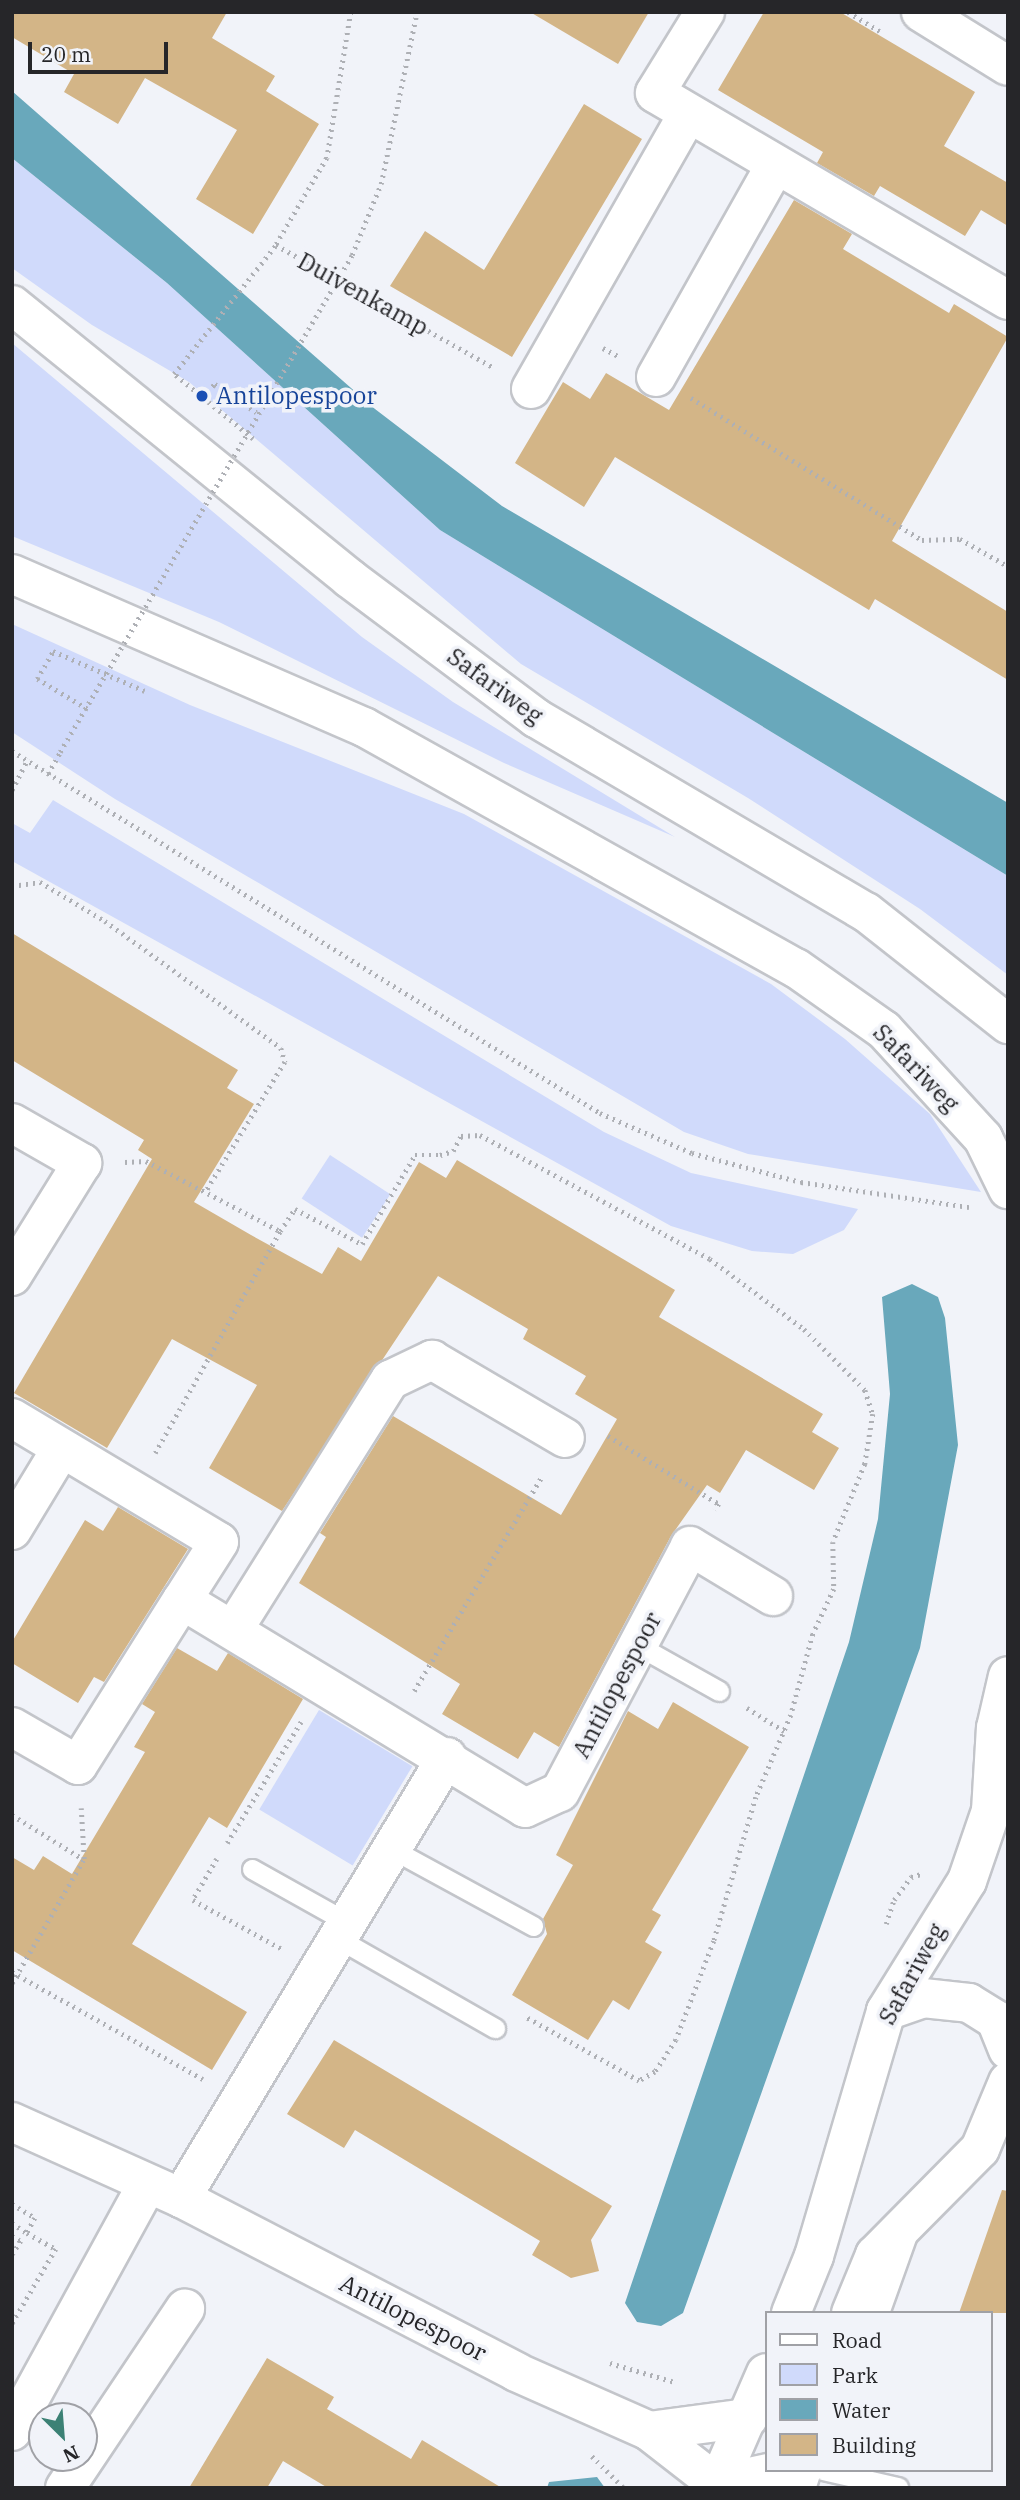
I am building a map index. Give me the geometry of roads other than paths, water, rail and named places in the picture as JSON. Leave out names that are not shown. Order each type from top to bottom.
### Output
[{"type":"street","points":[[705,12],[655,93],[775,166],[1008,300]]},
{"type":"street","points":[[921,12],[1008,66]]},
{"type":"street","points":[[531,389],[569,328],[688,114]]},
{"type":"street","points":[[656,377],[775,166]]},
{"type":"street","name":"Safariweg","points":[[12,305],[348,578],[536,718],[866,912],[1008,1024]]},
{"type":"street","name":"Safariweg","points":[[12,574],[364,727],[796,968],[884,1030],[983,1138],[994,1199]]},
{"type":"street","points":[[12,1123],[82,1163],[12,1276]]},
{"type":"street","points":[[235,1627],[390,1380],[432,1360],[565,1438]]},
{"type":"street","points":[[12,1418],[219,1542],[271,1568]]},
{"type":"street","points":[[12,1530],[61,1449]]},
{"type":"street","points":[[12,1727],[78,1765],[219,1542]]},
{"type":"street","name":"Antilopespoor","points":[[181,1600],[235,1627],[525,1808],[560,1792],[690,1546],[773,1596]]},
{"type":"street","name":"Safariweg","points":[[792,2311],[836,2186],[886,2011],[967,1881],[991,1811],[1008,1676]]},
{"type":"street","points":[[12,2431],[164,2191],[240,2099],[447,1757]]},
{"type":"street","points":[[886,2011],[923,1998],[969,2003],[996,2020],[1008,2050]]},
{"type":"street","points":[[852,2311],[875,2255],[980,2149],[1008,2082]]},
{"type":"street","name":"Antilopespoor","points":[[12,2122],[164,2191],[516,2372],[649,2431],[717,2486]]},
{"type":"street","points":[[65,2488],[185,2309]]},
{"type":"street","points":[[717,2486],[764,2378]]},
{"type":"street","points":[[649,2431],[748,2418]]},
{"type":"street","points":[[717,2486],[774,2472]]},
{"type":"lane","points":[[637,1645],[719,1691]]},
{"type":"lane","points":[[390,1848],[533,1926]]},
{"type":"lane","points":[[253,1869],[342,1930],[495,2028]]},
{"type":"lane","points":[[811,2311],[831,2258],[836,2186]]},
{"type":"lane","points":[[879,2311],[913,2216]]},
{"type":"lane","points":[[832,2472],[898,2487]]},
{"type":"water","points":[[12,91],[375,409],[502,506],[1008,803],[1008,876],[440,530],[167,283],[12,158]]},
{"type":"water","points":[[912,1284],[938,1297],[945,1318],[958,1445],[920,1648],[683,2313],[661,2326],[637,2322],[625,2303],[849,1642],[878,1519],[890,1394],[882,1297]]},
{"type":"water","points":[[597,2477],[605,2488],[547,2488],[549,2482]]},
{"type":"place","name":"Antilopespoor","points":[[202,396]]}]
